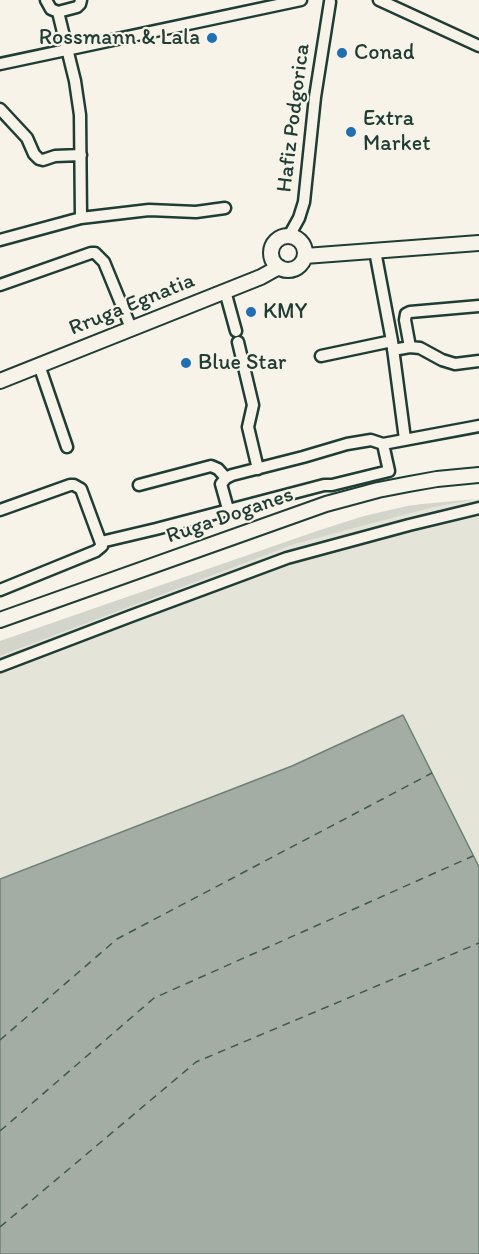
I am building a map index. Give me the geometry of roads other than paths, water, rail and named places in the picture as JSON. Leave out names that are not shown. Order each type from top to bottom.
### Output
[{"type":"main road","points":[[294,237],[301,242],[304,255],[295,268],[284,269],[279,267],[272,258],[272,247],[279,239],[294,237]]},
{"type":"main road","points":[[304,255],[479,243]]},
{"type":"main road","name":"Rruga Egnatia","points":[[0,381],[261,277],[279,267]]},
{"type":"main road","name":"Ruga Doganes","points":[[0,619],[326,504],[409,484],[479,475]]},
{"type":"street","points":[[46,0],[51,9],[58,12],[77,7],[81,0]]},
{"type":"street","points":[[0,64],[301,0]]},
{"type":"street","points":[[379,0],[479,46]]},
{"type":"street","name":"Hafiz Podgorica","points":[[289,236],[299,218],[304,202],[315,97],[330,1]]},
{"type":"street","points":[[58,12],[75,81],[80,114],[81,218]]},
{"type":"street","points":[[0,109],[27,138],[34,154],[39,159],[81,155]]},
{"type":"street","points":[[0,240],[81,218],[149,210],[196,212],[225,208]]},
{"type":"street","points":[[375,251],[393,345],[405,439]]},
{"type":"street","points":[[0,285],[95,253],[104,262],[131,328]]},
{"type":"street","points":[[225,291],[253,405],[248,428],[258,469]]},
{"type":"street","points":[[410,347],[406,314],[479,306]]},
{"type":"street","points":[[321,356],[393,345],[420,348],[442,360],[456,364],[479,361]]},
{"type":"street","points":[[39,366],[67,447]]},
{"type":"street","points":[[228,509],[221,484],[226,478],[347,444],[371,440],[383,444],[479,426]]},
{"type":"street","name":"Ruga Doganes","points":[[101,542],[324,485],[389,471],[383,444]]},
{"type":"street","points":[[139,485],[211,466],[218,469],[226,478]]},
{"type":"street","points":[[0,510],[74,485],[81,489],[102,546],[96,551],[0,590]]},
{"type":"street","points":[[0,666],[287,558],[479,508]]},
{"type":"place","name":"Rossmann & Lala","points":[[212,38]]},
{"type":"place","name":"Conad","points":[[342,53]]},
{"type":"place","name":"Extra Market","points":[[351,132]]},
{"type":"place","name":"KMY","points":[[251,312]]},
{"type":"place","name":"Blue Star","points":[[186,363]]}]
